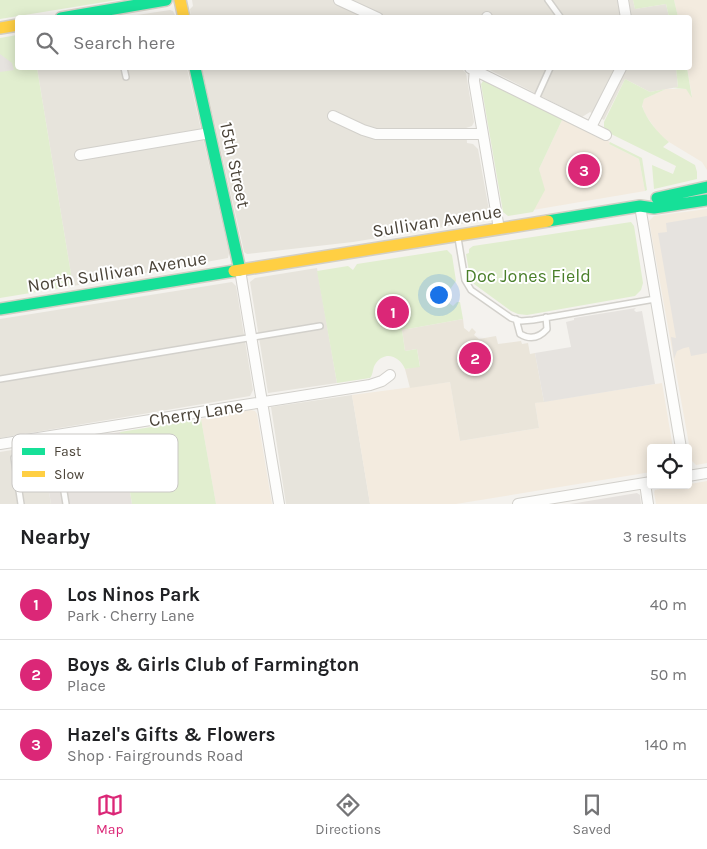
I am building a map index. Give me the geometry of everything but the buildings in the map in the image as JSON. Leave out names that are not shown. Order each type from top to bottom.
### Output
[{"type":"main road","points":[[94,15],[116,13],[166,0]]},
{"type":"main road","points":[[180,0],[183,15]]},
{"type":"main road","points":[[0,28],[15,26]]},
{"type":"main road","name":"15th Street","points":[[195,70],[240,270]]},
{"type":"main road","name":"Sullivan Avenue","points":[[640,206],[652,199],[707,187]]},
{"type":"main road","name":"Sullivan Avenue","points":[[240,270],[640,206],[654,208],[707,200]]},
{"type":"main road","name":"North Sullivan Avenue","points":[[0,308],[240,270]]},
{"type":"street","points":[[339,0],[372,15]]},
{"type":"street","points":[[623,0],[626,15]]},
{"type":"street","points":[[473,70],[499,229]]},
{"type":"street","points":[[477,70],[606,135]]},
{"type":"street","points":[[591,127],[620,70]]},
{"type":"street","points":[[333,116],[376,134],[483,134]]},
{"type":"street","points":[[80,155],[210,133]]},
{"type":"street","points":[[640,206],[680,444]]},
{"type":"street","points":[[240,270],[280,504]]},
{"type":"street","name":"Cherry Lane","points":[[62,434],[370,385],[390,376]]},
{"type":"street","points":[[692,475],[707,473]]},
{"type":"street","points":[[518,504],[647,482]]},
{"type":"street","points":[[648,489],[648,504]]},
{"type":"lane","points":[[548,0],[559,15]]},
{"type":"lane","points":[[124,70],[126,77]]},
{"type":"lane","points":[[536,99],[549,70]]},
{"type":"lane","points":[[457,235],[463,272],[467,284],[476,293],[516,320],[526,321],[546,318],[656,299]]},
{"type":"lane","points":[[516,320],[520,334],[532,337],[539,336],[547,329],[546,318]]},
{"type":"lane","points":[[0,379],[320,326]]},
{"type":"shaded area","points":[[192,0],[633,0],[635,9],[666,4],[669,15],[191,15],[190,9],[193,6]]},
{"type":"shaded area","points":[[674,0],[707,0],[707,170],[702,162],[659,134],[645,114],[642,105],[644,99],[666,89],[686,89],[692,96],[687,70],[692,70],[692,15],[678,15]]},
{"type":"shaded area","points":[[170,10],[175,15],[137,15]]},
{"type":"shaded area","points":[[0,54],[12,63],[14,70],[0,72]]},
{"type":"shaded area","points":[[37,70],[187,70],[229,253],[228,258],[73,286]]},
{"type":"shaded area","points":[[202,70],[463,70],[466,73],[474,122],[472,126],[466,128],[467,143],[473,144],[478,149],[489,218],[353,242],[247,254],[244,252]]},
{"type":"shaded area","points":[[490,70],[676,70],[678,87],[650,92],[625,79],[604,120],[590,112],[582,117]]},
{"type":"shaded area","points":[[563,118],[639,159],[645,191],[533,210],[544,190],[539,169]]},
{"type":"shaded area","points":[[707,209],[707,463],[696,465],[692,461],[692,444],[689,444],[649,221],[654,216]]},
{"type":"shaded area","points":[[707,216],[707,353],[691,356],[689,347],[677,351],[674,359],[671,337],[676,338],[658,233],[667,232],[666,223]]},
{"type":"shaded area","points":[[317,268],[337,383],[268,393],[250,282],[255,278]]},
{"type":"shaded area","points":[[232,282],[236,286],[253,390],[250,396],[24,434],[12,434],[12,436],[0,438],[0,319]]},
{"type":"shaded area","points":[[636,308],[634,310],[636,312],[642,311],[655,384],[544,402],[535,353],[571,347],[566,322],[574,320],[574,318]]},
{"type":"shaded area","points":[[463,319],[464,328],[469,332],[472,328],[476,332],[474,335],[479,339],[496,336],[498,344],[521,341],[522,344],[528,343],[530,354],[535,353],[544,402],[535,403],[539,428],[460,441],[450,382],[410,388],[405,369],[420,366],[417,349],[405,351],[402,330]]},
{"type":"shaded area","points":[[450,382],[460,441],[539,428],[535,403],[662,383],[672,444],[647,444],[647,473],[456,504],[370,504],[352,395]]},
{"type":"shaded area","points":[[352,395],[370,504],[286,504],[271,407]]},
{"type":"shaded area","points":[[251,410],[257,414],[272,504],[216,504],[201,419]]},
{"type":"shaded area","points":[[12,450],[12,492],[49,492],[51,504],[0,504],[0,452]]},
{"type":"shaded area","points":[[707,481],[707,504],[656,504],[655,490],[692,489],[692,484]]},
{"type":"shaded area","points":[[49,492],[130,492],[132,504],[51,504]]},
{"type":"shaded area","points":[[637,493],[640,495],[641,504],[570,504]]},
{"type":"green space","points":[[0,0],[117,0],[15,15],[15,17],[0,19]]},
{"type":"green space","points":[[633,0],[674,0],[678,15],[669,15],[666,4],[635,9]]},
{"type":"green space","points":[[15,35],[15,70],[37,70],[73,286],[0,298],[0,38]]},
{"type":"green space","points":[[676,70],[687,70],[692,98],[686,89],[673,88],[678,87]]},
{"type":"green space","points":[[625,79],[650,92],[666,89],[644,99],[642,106],[653,125],[669,142],[663,147],[695,165],[697,179],[654,189],[652,165],[673,174],[676,166],[607,132],[604,122]]},
{"type":"green space","points":[[485,80],[563,118],[539,169],[545,190],[533,212],[508,216],[503,212],[481,84]]},
{"type":"green space","points":[[610,142],[642,158],[647,190],[645,191],[639,159],[609,144]]},
{"type":"green space","name":"Doc Jones Field","points":[[631,222],[634,226],[643,283],[641,290],[635,296],[527,315],[518,314],[474,284],[470,277],[466,254],[469,253],[469,249],[473,246]]},
{"type":"green space","points":[[447,250],[452,255],[456,281],[446,295],[452,299],[449,303],[453,306],[460,302],[463,319],[402,330],[405,351],[417,349],[420,367],[405,369],[400,361],[388,356],[380,359],[375,365],[370,378],[337,383],[317,271],[348,266],[353,270],[357,264]]},
{"type":"green space","points":[[201,419],[216,504],[132,504],[130,492],[178,492],[178,434],[120,434],[120,432]]},
{"type":"traffic: fast","points":[[78,15],[166,0]]},
{"type":"traffic: fast","points":[[195,70],[240,270]]},
{"type":"traffic: fast","points":[[657,198],[707,187]]},
{"type":"traffic: fast","points":[[548,221],[640,206],[654,208],[707,200]]},
{"type":"traffic: fast","points":[[0,309],[234,271]]},
{"type":"traffic: slow","points":[[180,0],[183,15]]},
{"type":"traffic: slow","points":[[0,28],[15,26]]},
{"type":"traffic: slow","points":[[234,271],[548,221]]},
{"type":"place","name":"Hazel's Gifts & Flowers","points":[[584,170]]},
{"type":"place","name":"Los Ninos Park","points":[[393,312]]},
{"type":"place","name":"Boys & Girls Club of Farmington","points":[[475,358]]}]
